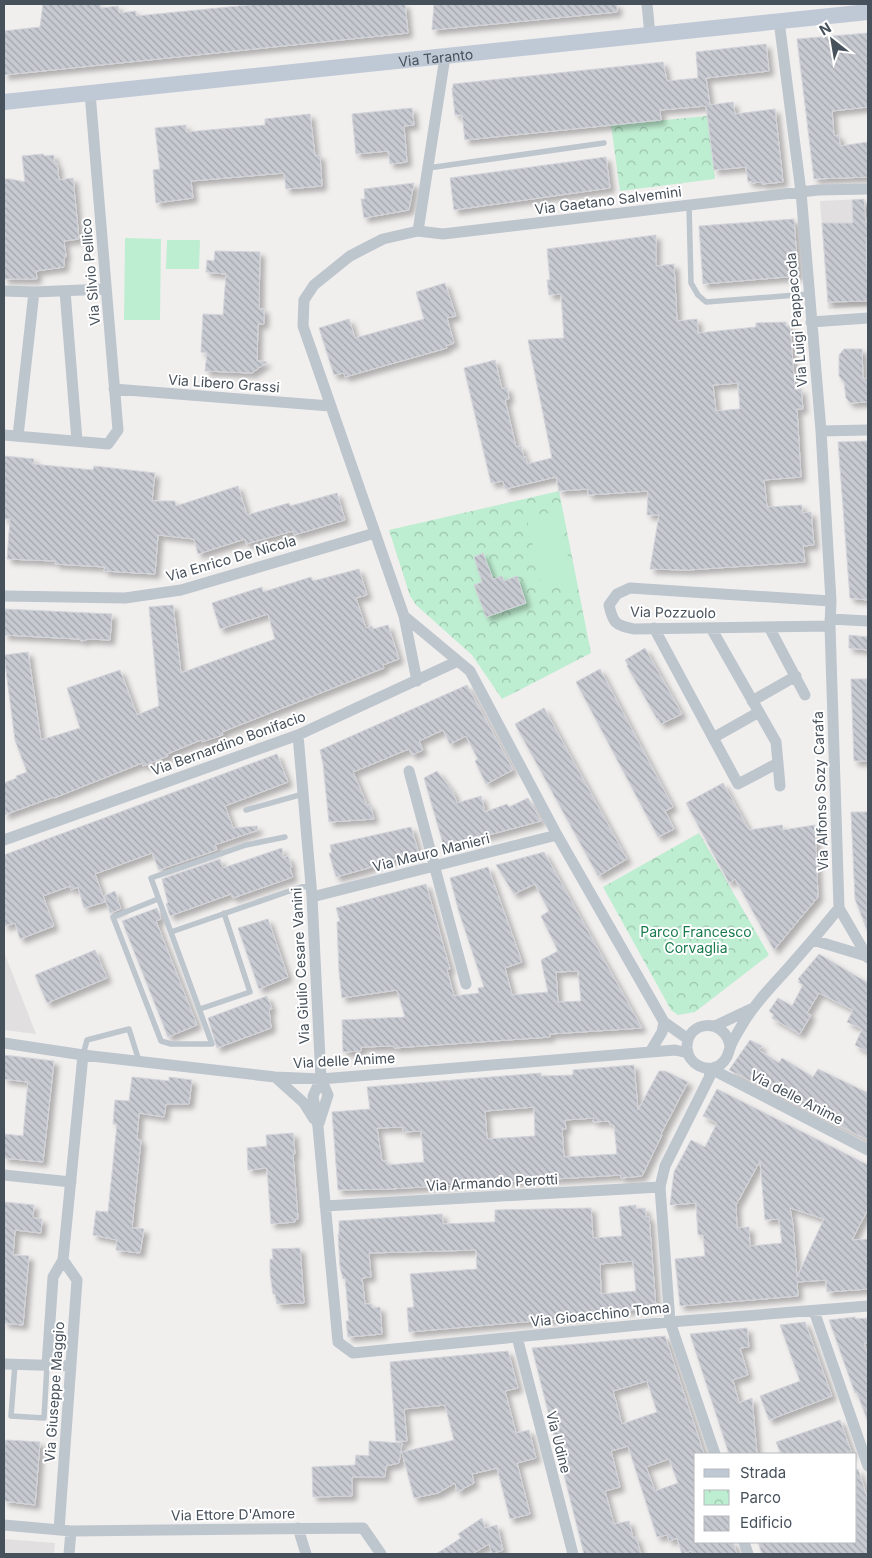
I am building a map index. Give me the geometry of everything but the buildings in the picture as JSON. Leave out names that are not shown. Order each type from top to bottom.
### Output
[{"type":"main road","name":"Via Taranto","points":[[4,102],[868,12]]},
{"type":"street","points":[[647,4],[650,35]]},
{"type":"street","name":"Via Luigi Pappacoda","points":[[779,21],[802,192],[821,431],[831,601],[830,622]]},
{"type":"street","points":[[418,231],[445,57]]},
{"type":"street","name":"Via Silvio Pellico","points":[[77,441],[108,444],[118,430],[90,93]]},
{"type":"street","name":"Via Gaetano Salvemini","points":[[417,681],[404,616],[303,326],[304,300],[314,285],[350,256],[383,239],[418,231],[443,234],[802,192],[868,188]]},
{"type":"street","points":[[4,292],[106,289]]},
{"type":"street","points":[[4,435],[77,441],[65,291]]},
{"type":"street","points":[[18,436],[34,292]]},
{"type":"street","points":[[811,322],[868,318]]},
{"type":"street","name":"Via Libero Grassi","points":[[114,389],[330,406]]},
{"type":"street","points":[[821,431],[868,430]]},
{"type":"street","name":"Via Enrico De Nicola","points":[[4,596],[126,598],[181,590],[375,533]]},
{"type":"street","name":"Via Pozzuolo","points":[[831,601],[630,588],[617,594],[609,605],[612,617],[618,625],[634,629],[769,627],[868,620]]},
{"type":"street","points":[[404,616],[470,672],[556,835],[664,1022],[688,1039]]},
{"type":"street","name":"Via Alfonso Sozy Carafa","points":[[830,622],[839,908],[867,957]]},
{"type":"street","name":"Via Alfonso Sozy Carafa","points":[[769,627],[806,695]]},
{"type":"street","points":[[654,628],[738,784],[778,763]]},
{"type":"street","points":[[712,628],[776,742],[780,786]]},
{"type":"street","name":"Via Bernardino Bonifacio","points":[[4,840],[298,735],[458,661]]},
{"type":"street","points":[[752,701],[796,676]]},
{"type":"street","points":[[713,738],[758,712]]},
{"type":"street","name":"Via Giulio Cesare Vanini","points":[[298,735],[312,892],[321,1079],[313,1096],[318,1127],[338,1342]]},
{"type":"street","points":[[409,771],[466,984]]},
{"type":"street","name":"Via Mauro Manieri","points":[[312,892],[435,866],[556,835]]},
{"type":"street","points":[[730,1046],[726,1034],[716,1026],[709,1025],[696,1029],[688,1039],[687,1046],[688,1053],[695,1064],[711,1068],[726,1059],[730,1046],[751,1009],[814,940],[839,908]]},
{"type":"street","name":"Via Alfonso Sozy Carafa","points":[[814,940],[867,957]]},
{"type":"street","points":[[716,1026],[751,1009]]},
{"type":"street","points":[[650,1052],[662,1032],[664,1022]]},
{"type":"street","name":"Via delle Anime","points":[[4,1043],[83,1055],[275,1078],[321,1079],[675,1050],[688,1053]]},
{"type":"street","name":"Via Giuseppe Maggio","points":[[47,1365],[53,1277],[63,1260],[83,1055]]},
{"type":"street","points":[[711,1068],[710,1076],[665,1166],[660,1187],[670,1322],[715,1453]]},
{"type":"street","name":"Via delle Anime","points":[[711,1068],[719,1074],[868,1150]]},
{"type":"street","points":[[275,1078],[304,1103],[318,1127]]},
{"type":"street","points":[[4,1175],[71,1182]]},
{"type":"street","name":"Via Armando Perotti","points":[[325,1206],[660,1187]]},
{"type":"street","name":"Via Giuseppe Maggio","points":[[59,1530],[78,1280],[63,1260]]},
{"type":"street","name":"Via Gioacchino Toma","points":[[338,1342],[353,1353],[670,1322],[868,1306]]},
{"type":"street","points":[[814,1311],[868,1466]]},
{"type":"street","name":"Via Udine","points":[[517,1337],[573,1554]]},
{"type":"street","points":[[10,1364],[71,1366]]},
{"type":"street","name":"Via Ettore D'Amore","points":[[4,1525],[71,1531],[363,1528],[381,1554]]},
{"type":"street","points":[[298,1528],[306,1554]]},
{"type":"street","points":[[69,1554],[71,1531]]},
{"type":"lane","points":[[428,168],[604,143]]},
{"type":"lane","points":[[689,206],[691,283],[698,295],[706,302],[809,294]]},
{"type":"lane","points":[[246,810],[303,794]]},
{"type":"lane","points":[[158,899],[113,917],[161,1041],[171,1044],[212,1044],[151,878],[246,845],[285,837]]},
{"type":"lane","points":[[171,932],[301,887],[312,892]]},
{"type":"lane","points":[[200,1009],[250,992],[224,913]]},
{"type":"lane","points":[[83,1055],[87,1040],[129,1029],[139,1061]]},
{"type":"lane","points":[[10,1364],[11,1416],[44,1418],[47,1365]]},
{"type":"shaded area","points":[[864,199],[865,205],[868,205],[868,306],[828,309],[820,201]]},
{"type":"shaded area","points":[[4,952],[36,1034],[4,1030]]},
{"type":"shaded area","points":[[4,1539],[55,1543],[54,1554],[4,1554]]},
{"type":"green space","points":[[707,116],[715,179],[620,191],[611,125]]},
{"type":"green space","points":[[125,238],[161,239],[160,320],[124,320]]},
{"type":"green space","points":[[167,240],[200,240],[199,269],[166,269]]},
{"type":"green space","points":[[559,491],[591,653],[502,699],[472,655],[416,605],[410,596],[389,530]]},
{"type":"green space","points":[[558,511],[574,584],[542,591],[527,518]]},
{"type":"green space","name":"Parco Francesco Corvaglia","points":[[699,833],[769,955],[695,1012],[678,1015],[671,1010],[603,887]]}]
